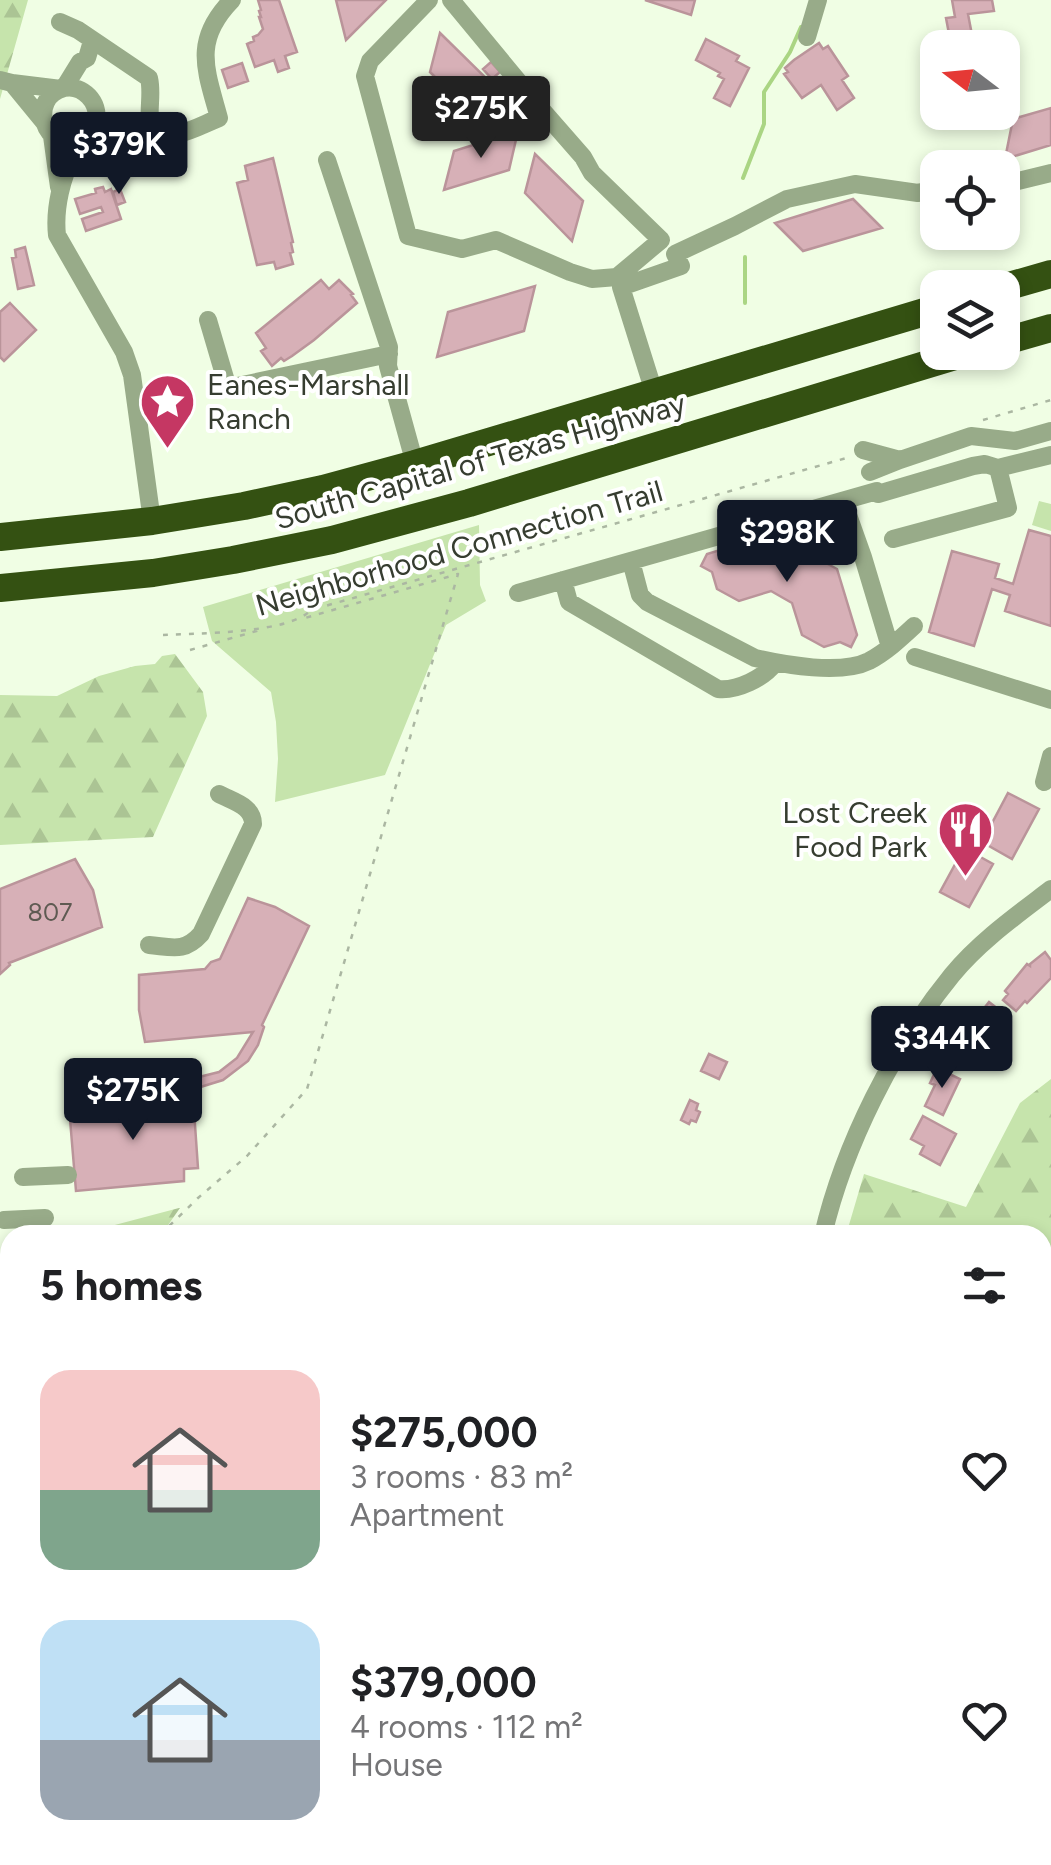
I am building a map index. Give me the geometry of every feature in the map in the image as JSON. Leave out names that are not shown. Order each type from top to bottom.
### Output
[{"type":"highway","points":[[1020,283],[1051,274]]},
{"type":"highway","name":"South Capital of Texas Highway","points":[[0,536],[152,521],[270,501],[415,464],[920,313]]},
{"type":"highway","points":[[1020,337],[1051,328]]},
{"type":"highway","name":"South Capital of Texas Highway","points":[[0,588],[152,573],[332,540],[920,366]]},
{"type":"street","points":[[60,22],[90,50],[149,78],[151,129],[172,136],[219,118],[205,64],[206,44],[217,18],[232,0]]},
{"type":"street","points":[[429,0],[370,61],[365,76],[408,236],[462,249],[496,240],[592,279],[619,282],[681,266],[675,254],[592,173],[583,157],[452,0]]},
{"type":"street","points":[[807,37],[818,0]]},
{"type":"street","points":[[60,192],[44,106],[54,93],[63,89],[90,50]]},
{"type":"street","points":[[87,94],[90,50]]},
{"type":"street","points":[[6,81],[75,88],[87,94],[95,106],[93,128],[74,153],[60,192],[56,223],[58,235],[124,352],[132,375],[152,521]]},
{"type":"street","points":[[6,81],[48,129],[67,142],[83,138]]},
{"type":"street","points":[[327,160],[389,348],[388,366],[415,464]]},
{"type":"street","points":[[1020,181],[1051,174]]},
{"type":"street","points":[[675,254],[787,199],[856,184],[920,192]]},
{"type":"street","points":[[619,282],[661,240]]},
{"type":"street","points":[[619,282],[654,392]]},
{"type":"street","points":[[208,320],[228,388],[388,354]]},
{"type":"street","points":[[870,472],[971,436],[1014,440],[1051,431]]},
{"type":"street","points":[[866,451],[900,460]]},
{"type":"street","points":[[518,593],[972,466],[998,468],[1051,456]]},
{"type":"street","points":[[893,538],[1008,508],[998,468]]},
{"type":"street","points":[[843,501],[890,647]]},
{"type":"street","points":[[631,561],[640,594],[647,602],[756,658],[775,663],[826,667],[866,662],[914,626]]},
{"type":"street","points":[[563,580],[570,602],[718,689],[726,690],[768,674],[775,663]]},
{"type":"street","points":[[915,657],[1051,700]]},
{"type":"street","points":[[1044,782],[1051,756]]},
{"type":"street","points":[[149,944],[184,948],[193,943],[246,840],[253,815],[248,808],[219,794]]},
{"type":"street","points":[[826,1225],[854,1142],[887,1072],[918,1023],[954,973],[993,934],[1051,889]]},
{"type":"street","points":[[23,1177],[68,1176]]},
{"type":"street","points":[[4,1220],[45,1218]]},
{"type":"path","points":[[978,421],[1051,400]]},
{"type":"path","name":"Neighborhood Connection Trail","points":[[163,635],[269,628],[304,618],[312,610],[866,451]]},
{"type":"path","points":[[170,1225],[247,1156],[307,1088],[458,574],[304,618]]},
{"type":"path","points":[[190,650],[269,628]]},
{"type":"green space","points":[[0,0],[28,0],[0,99]]},
{"type":"green space","points":[[1039,501],[1051,504],[1051,531],[1032,525]]},
{"type":"green space","points":[[479,525],[480,585],[486,601],[446,625],[385,775],[275,802],[278,759],[271,692],[212,641],[203,607]]},
{"type":"green space","points":[[175,654],[203,692],[207,716],[153,837],[0,845],[0,695],[57,696],[99,676],[155,664],[162,656]]},
{"type":"green space","points":[[1051,1079],[1051,1225],[849,1225],[864,1174],[966,1207],[1020,1103]]},
{"type":"green space","points":[[179,1208],[168,1225],[115,1225]]},
{"type":"building","points":[[258,0],[279,0],[297,52],[285,56],[289,68],[278,72],[274,60],[255,67],[247,44],[263,29]]},
{"type":"building","points":[[336,0],[386,0],[346,40]]},
{"type":"building","points":[[645,0],[695,0],[691,15]]},
{"type":"building","points":[[952,0],[992,0],[994,11],[968,14],[971,30],[948,30],[946,18],[955,17]]},
{"type":"building","points":[[440,33],[488,80],[477,119],[430,72]]},
{"type":"building","points":[[706,39],[739,56],[736,61],[749,68],[730,106],[714,98],[724,79],[718,76],[720,73],[696,60]]},
{"type":"building","points":[[819,43],[823,49],[828,46],[848,76],[842,80],[854,98],[837,110],[821,85],[802,98],[784,74],[794,60]]},
{"type":"building","points":[[491,62],[500,72],[492,79],[483,69]]},
{"type":"building","points":[[242,63],[248,81],[228,88],[222,70]]},
{"type":"building","points":[[1051,108],[1051,145],[1020,154],[1020,150],[1007,150],[1011,130],[1020,130],[1020,117]]},
{"type":"building","points":[[518,131],[509,170],[444,190],[454,151]]},
{"type":"building","points":[[535,154],[583,201],[572,241],[525,193]]},
{"type":"building","points":[[273,158],[293,242],[293,264],[276,269],[274,262],[257,265],[237,183],[248,180],[245,166]]},
{"type":"building","points":[[96,161],[105,167],[99,175],[90,170]]},
{"type":"building","points":[[103,187],[105,192],[111,189],[121,219],[86,231],[82,219],[103,212],[101,207],[80,214],[75,199]]},
{"type":"building","points":[[120,189],[125,202],[117,205],[113,192]]},
{"type":"building","points":[[853,199],[882,228],[803,251],[775,223]]},
{"type":"building","points":[[25,247],[34,285],[18,289],[12,258],[16,257],[15,250]]},
{"type":"building","points":[[321,280],[329,289],[339,280],[357,303],[314,340],[272,366],[261,351],[266,348],[256,333]]},
{"type":"building","points":[[535,286],[524,331],[437,357],[448,312]]},
{"type":"building","points":[[10,303],[36,330],[4,361],[0,357],[0,312]]},
{"type":"building","points":[[1029,530],[1051,536],[1051,626],[1005,611],[1010,595],[992,589],[974,646],[929,632],[952,551],[999,564],[995,578],[1013,584]]},
{"type":"building","points":[[773,534],[837,569],[857,635],[851,647],[840,642],[824,647],[802,635],[792,603],[771,591],[739,601],[717,589],[712,572],[701,566],[707,554]]},
{"type":"building","points":[[1008,793],[1039,809],[1012,859],[982,842]]},
{"type":"building","name":"Lost Creek Food Park","points":[[964,848],[993,864],[969,907],[940,892]]},
{"type":"building","points":[[75,859],[93,890],[102,927],[9,963],[0,974],[0,889]]},
{"type":"building","points":[[248,898],[275,907],[309,926],[248,1061],[223,1080],[194,1089],[193,1096],[168,1098],[168,1081],[219,1072],[237,1058],[253,1032],[145,1042],[139,1010],[139,975],[205,969],[220,959]]},
{"type":"building","points":[[1045,952],[1051,960],[1051,978],[1016,1011],[1003,1000],[1008,994],[1005,991],[1027,964],[1030,966]]},
{"type":"building","points":[[989,1002],[1003,1013],[993,1025],[998,1029],[973,1061],[954,1046]]},
{"type":"building","points":[[709,1054],[727,1062],[719,1079],[701,1071]]},
{"type":"building","points":[[937,1068],[960,1079],[943,1115],[925,1106],[935,1085],[930,1083]]},
{"type":"building","points":[[193,1096],[198,1168],[184,1169],[184,1181],[76,1191],[69,1107]]},
{"type":"building","points":[[690,1100],[698,1104],[696,1110],[700,1112],[696,1122],[691,1120],[689,1124],[681,1120]]},
{"type":"building","points":[[923,1116],[956,1134],[940,1165],[920,1154],[924,1146],[911,1139]]},
{"type":"waterway","points":[[743,178],[764,124],[764,92],[801,27]]},
{"type":"waterway","points":[[745,257],[745,303]]},
{"type":"place","name":"Eanes-Marshall Ranch","points":[[168,450]]},
{"type":"place","name":"Lost Creek Food Park","points":[[966,878]]}]
